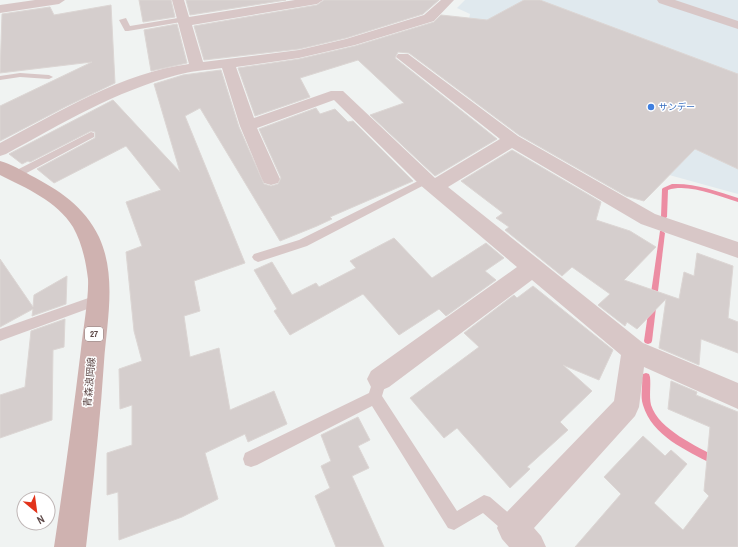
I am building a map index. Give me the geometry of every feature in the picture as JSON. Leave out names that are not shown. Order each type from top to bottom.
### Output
[{"type":"main road","name":"青森浪岡線","points":[[8,171],[60,199],[76,214],[88,237],[96,261],[99,281],[86,425],[70,547]]},
{"type":"street","points":[[0,9],[59,0]]},
{"type":"street","points":[[178,0],[197,68]]},
{"type":"street","points":[[184,20],[317,0]]},
{"type":"street","points":[[0,150],[91,102],[144,80],[177,70],[299,54],[388,31],[429,18],[448,0]]},
{"type":"street","points":[[663,0],[738,24]]},
{"type":"street","points":[[403,57],[512,140],[648,219],[738,250]]},
{"type":"street","points":[[228,64],[248,126],[271,180]]},
{"type":"street","points":[[248,126],[337,94],[430,184],[634,351],[738,396]]},
{"type":"street","points":[[430,184],[512,140]]},
{"type":"street","points":[[378,388],[533,267]]},
{"type":"street","points":[[522,537],[626,407],[634,351]]},
{"type":"lane","points":[[123,20],[128,29],[184,20]]},
{"type":"lane","points":[[0,78],[20,75],[49,77]]},
{"type":"lane","points":[[8,171],[91,135]]},
{"type":"lane","points":[[258,257],[304,243],[430,184]]},
{"type":"lane","points":[[0,335],[97,300]]},
{"type":"lane","points":[[251,459],[378,388],[454,522],[484,503],[522,537]]},
{"type":"shaded area","name":"サンデー","points":[[465,0],[738,0],[738,194],[651,170],[463,48],[470,14],[457,8]]},
{"type":"building","points":[[139,0],[171,0],[175,17],[143,22]]},
{"type":"building","points":[[186,0],[286,0],[190,15]]},
{"type":"building","points":[[324,0],[439,0],[423,14],[346,38],[299,49],[204,60],[194,26],[317,5]]},
{"type":"building","points":[[524,0],[540,0],[738,74],[738,169],[695,149],[644,201],[626,196],[519,135],[409,53],[398,52],[395,58],[497,139],[435,176],[370,115],[404,103],[358,60],[300,78],[310,97],[255,116],[238,68],[299,59],[355,46],[434,22],[441,15],[487,20]]},
{"type":"building","points":[[111,5],[115,83],[0,141],[0,106],[92,62],[0,73],[2,14],[50,7],[54,15]]},
{"type":"building","points":[[177,24],[187,63],[151,71],[144,30]]},
{"type":"building","points":[[221,70],[239,127],[264,184],[271,186],[278,184],[281,178],[259,129],[316,108],[320,114],[335,109],[348,122],[353,121],[413,181],[330,217],[332,219],[317,226],[280,241],[200,108],[185,116],[245,263],[194,281],[200,311],[184,316],[190,357],[219,348],[230,410],[274,391],[287,424],[248,442],[245,434],[205,453],[218,499],[182,517],[119,540],[118,492],[107,495],[107,453],[132,445],[132,405],[120,409],[119,369],[142,361],[134,331],[126,252],[142,246],[126,202],[161,190],[126,146],[54,183],[37,169],[95,138],[95,132],[91,131],[30,162],[28,161],[22,164],[9,154],[113,100],[180,172],[154,84],[183,75]]},
{"type":"building","points":[[512,150],[601,202],[596,220],[630,231],[656,247],[624,280],[679,299],[684,272],[694,276],[697,253],[733,266],[728,318],[738,322],[738,353],[701,339],[699,365],[659,348],[666,299],[637,329],[627,322],[625,326],[598,305],[610,294],[572,267],[562,276],[505,230],[509,227],[496,218],[503,213],[461,181]]},
{"type":"building","points":[[394,238],[432,278],[486,243],[504,258],[485,271],[496,280],[446,316],[439,309],[399,335],[363,294],[290,335],[274,311],[277,309],[254,270],[272,262],[292,295],[316,283],[319,287],[356,268],[350,261]]},
{"type":"building","points":[[0,259],[33,307],[34,295],[67,276],[66,304],[32,316],[33,309],[0,327]]},
{"type":"building","points":[[533,286],[613,350],[599,380],[563,365],[592,391],[560,422],[568,430],[527,467],[530,469],[510,488],[457,428],[444,438],[410,398],[479,347],[464,333],[514,295],[517,298]]},
{"type":"building","points":[[65,319],[64,347],[53,350],[52,420],[0,438],[0,395],[25,387],[31,331]]},
{"type":"building","points":[[671,381],[697,392],[696,395],[738,412],[738,547],[575,547],[621,494],[604,477],[643,436],[665,456],[671,450],[687,464],[654,503],[683,530],[709,496],[704,491],[710,427],[668,409]]},
{"type":"building","points":[[358,417],[370,440],[358,446],[369,468],[352,476],[384,547],[336,547],[315,496],[330,488],[321,466],[331,461],[321,435]]},
{"type":"waterway","points":[[664,217],[665,189],[672,186],[701,189],[738,200]]},
{"type":"waterway","points":[[648,341],[662,233]]},
{"type":"waterway","points":[[646,377],[647,405],[651,415],[658,424],[675,439],[715,461]]},
{"type":"place","name":"サンデー","points":[[651,107]]}]
